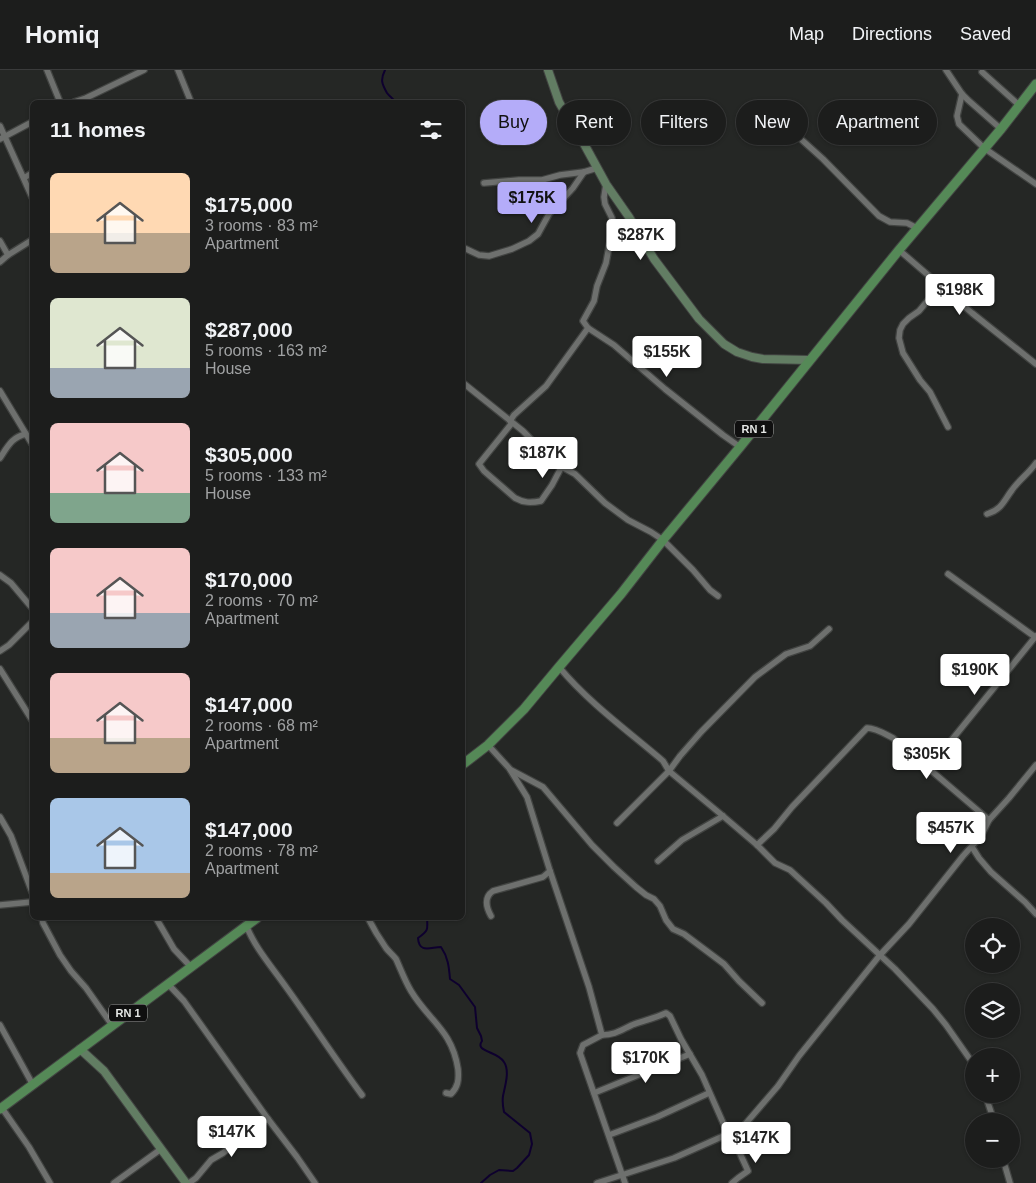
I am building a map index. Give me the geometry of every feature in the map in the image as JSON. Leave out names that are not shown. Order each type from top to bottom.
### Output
[{"type":"main road","name":"RN 1","points":[[465,763],[488,745],[524,709],[560,667],[1036,84]]},
{"type":"main road","name":"RN 1","points":[[1,1109],[254,920]]},
{"type":"street","points":[[47,70],[59,100]]},
{"type":"street","points":[[80,100],[144,70]]},
{"type":"street","points":[[178,70],[190,100]]},
{"type":"street","points":[[548,70],[559,102],[606,184],[629,217],[654,259],[699,319],[724,344],[737,352],[763,359],[809,360]]},
{"type":"street","points":[[946,70],[962,94],[1001,129]]},
{"type":"street","points":[[982,72],[1019,104]]},
{"type":"street","points":[[962,94],[957,120],[959,124],[984,148],[1036,184]]},
{"type":"street","points":[[3,138],[30,123]]},
{"type":"street","points":[[0,126],[3,138],[30,192]]},
{"type":"street","points":[[807,145],[879,216],[890,222],[907,223],[917,228]]},
{"type":"street","points":[[484,183],[542,180],[597,168]]},
{"type":"street","points":[[465,248],[480,256],[489,256],[529,242],[538,234],[550,214],[573,188],[584,172]]},
{"type":"street","points":[[24,178],[30,174]]},
{"type":"street","points":[[606,184],[604,197],[605,204],[612,218],[611,236],[606,263],[597,286],[594,301],[583,320],[588,328],[614,345],[665,389],[740,448]]},
{"type":"street","points":[[0,241],[8,255]]},
{"type":"street","points":[[0,262],[30,241]]},
{"type":"street","points":[[899,250],[1018,351],[1036,364]]},
{"type":"street","points":[[938,284],[919,311],[903,324],[899,338],[903,353],[930,392],[948,427]]},
{"type":"street","points":[[562,466],[541,501],[530,503],[515,498],[484,471],[479,464],[511,422],[514,415],[546,386],[588,328]]},
{"type":"street","points":[[465,384],[523,432],[553,462],[575,474],[605,503],[628,520],[663,540],[710,590],[718,596]]},
{"type":"street","points":[[0,391],[30,441]]},
{"type":"street","points":[[0,458],[18,436],[26,434]]},
{"type":"street","points":[[987,514],[1000,508],[1012,490],[1036,463]]},
{"type":"street","points":[[930,768],[1034,640],[948,574]]},
{"type":"street","points":[[0,575],[11,583],[30,606]]},
{"type":"street","points":[[0,651],[9,645],[30,624]]},
{"type":"street","points":[[617,823],[669,771],[701,732],[755,677],[786,654],[810,646],[829,629]]},
{"type":"street","points":[[560,667],[569,679],[595,704],[663,761],[669,771],[775,863],[790,870],[826,902],[933,1009],[965,1052]]},
{"type":"street","points":[[0,669],[2,677],[30,717]]},
{"type":"street","points":[[25,709],[30,705]]},
{"type":"street","points":[[756,845],[774,829],[792,807],[867,728],[892,738],[930,768],[988,820]]},
{"type":"street","points":[[488,745],[510,768],[527,797],[602,1035]]},
{"type":"street","points":[[597,1183],[674,1158],[730,1135],[747,1122],[778,1086],[799,1056],[880,955],[909,924],[981,836],[988,820],[1036,765]]},
{"type":"street","points":[[510,768],[543,787],[592,845],[636,887],[654,899],[673,929],[684,934],[724,964],[762,1003]]},
{"type":"street","points":[[0,816],[11,836],[30,887]]},
{"type":"street","points":[[658,861],[682,840],[723,816]]},
{"type":"street","points":[[972,847],[990,872],[1036,914]]},
{"type":"street","points":[[491,916],[487,910],[486,899],[488,894],[543,877],[550,871]]},
{"type":"street","points":[[0,905],[30,902]]},
{"type":"street","points":[[42,920],[60,955],[112,1025]]},
{"type":"street","points":[[157,920],[174,949],[191,967]]},
{"type":"street","points":[[369,920],[386,949],[395,958],[410,990],[445,1033],[452,1048],[457,1066],[458,1084],[451,1094],[446,1093]]},
{"type":"street","points":[[246,925],[250,936],[269,965],[286,986],[362,1095]]},
{"type":"street","points":[[168,984],[184,1001],[315,1183]]},
{"type":"street","points":[[625,1183],[580,1053],[583,1045],[602,1035],[618,1033],[632,1025],[666,1013],[670,1016],[702,1075],[748,1171],[732,1183]]},
{"type":"street","points":[[0,1025],[33,1085]]},
{"type":"street","points":[[80,1049],[104,1071],[187,1183],[196,1178],[211,1160],[268,1119]]},
{"type":"street","points":[[594,1093],[690,1054]]},
{"type":"street","points":[[609,1135],[709,1093]]},
{"type":"street","points":[[1,1109],[29,1147],[48,1182]]},
{"type":"street","points":[[114,1183],[161,1150]]},
{"type":"street","points":[[1006,1168],[1010,1183]]},
{"type":"waterway","points":[[385,70],[382,77],[383,84],[387,93],[394,100]]},
{"type":"waterway","points":[[427,920],[427,930],[418,938],[419,943],[426,949],[441,947],[448,962],[450,979],[459,985],[475,1007],[477,1028],[482,1041],[481,1047],[501,1058],[506,1066],[503,1100],[504,1112],[530,1133],[532,1144],[529,1155],[517,1168],[513,1171],[499,1170],[481,1183]]}]
